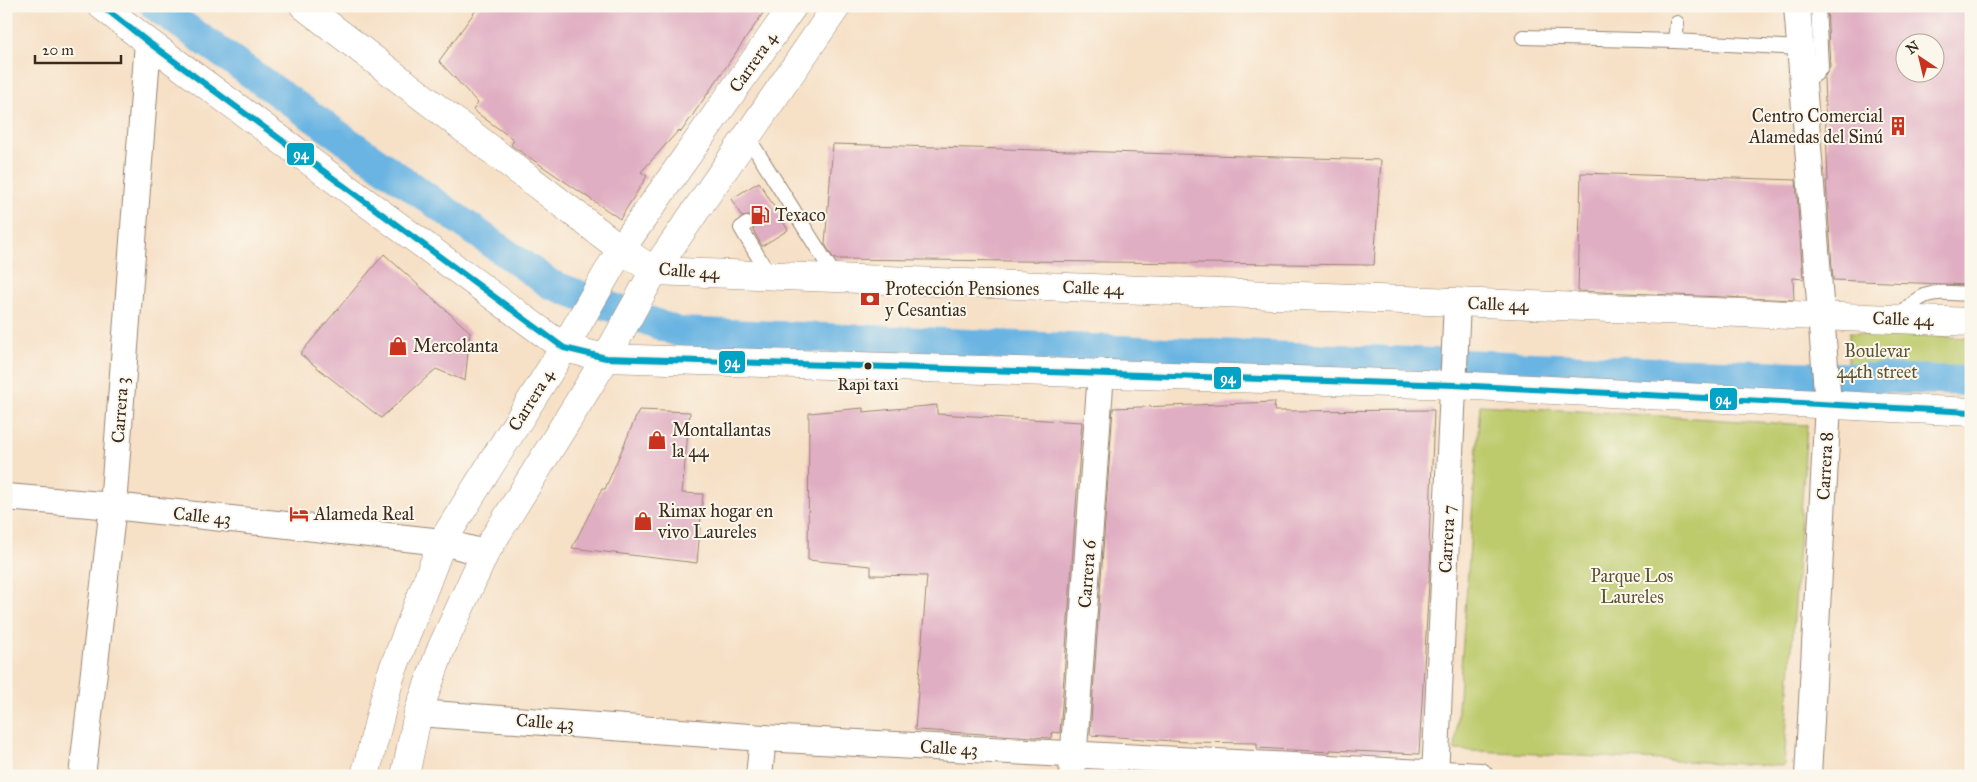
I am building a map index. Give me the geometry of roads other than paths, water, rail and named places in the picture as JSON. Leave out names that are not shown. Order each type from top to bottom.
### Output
[{"type":"street","points":[[102,6],[148,42],[569,338],[606,358],[1101,372],[1455,377],[1827,395],[1971,412]]},
{"type":"street","name":"Carrera 4","points":[[365,776],[390,677],[442,542],[569,338],[621,249],[792,6]]},
{"type":"street","points":[[405,776],[418,713],[441,649],[485,553],[606,358],[650,279],[837,6]]},
{"type":"street","name":"Carrera 8","points":[[1797,6],[1827,395],[1808,776]]},
{"type":"street","name":"Calle 44","points":[[308,7],[621,249],[650,279],[769,275],[1457,314],[1822,325],[1898,319],[1971,322]]},
{"type":"street","name":"Carrera 3","points":[[82,776],[113,506],[148,42]]},
{"type":"street","name":"Carrera 7","points":[[1435,775],[1457,314]]},
{"type":"street","name":"Carrera 6","points":[[1073,766],[1101,372]]},
{"type":"street","name":"Calle 43","points":[[6,497],[113,506],[442,542],[485,553]]},
{"type":"street","name":"Calle 43","points":[[418,713],[763,738],[1073,766],[1480,776]]},
{"type":"street","points":[[759,776],[763,738]]},
{"type":"lane","points":[[1802,82],[1816,74],[1820,68],[1818,6]]},
{"type":"lane","points":[[1675,42],[1677,23]]},
{"type":"lane","points":[[1523,38],[1800,48]]},
{"type":"lane","points":[[747,136],[780,202],[836,278]]},
{"type":"lane","points":[[746,224],[741,228],[769,275]]},
{"type":"lane","points":[[1898,319],[1915,300],[1924,295],[1936,292],[1971,294]]},
{"type":"waterway","points":[[155,6],[550,284],[678,332],[1657,372],[1971,381]]},
{"type":"place","name":"Centro Comercial Alamedas del Sinú","points":[[1898,126]]},
{"type":"place","name":"Texaco","points":[[760,215]]},
{"type":"place","name":"Protección Pensiones y Cesantias","points":[[870,299]]},
{"type":"place","name":"Mercolanta","points":[[398,346]]},
{"type":"place","name":"Rapi taxi","points":[[868,366]]},
{"type":"place","name":"Montallantas la 44","points":[[657,440]]},
{"type":"place","name":"Alameda Real","points":[[299,514]]},
{"type":"place","name":"Rimax hogar en vivo Laureles","points":[[643,521]]},
{"type":"park label","name":"Boulevar 44th street","points":[[1877,361]]},
{"type":"park label","name":"Parque Los Laureles","points":[[1632,586]]}]
